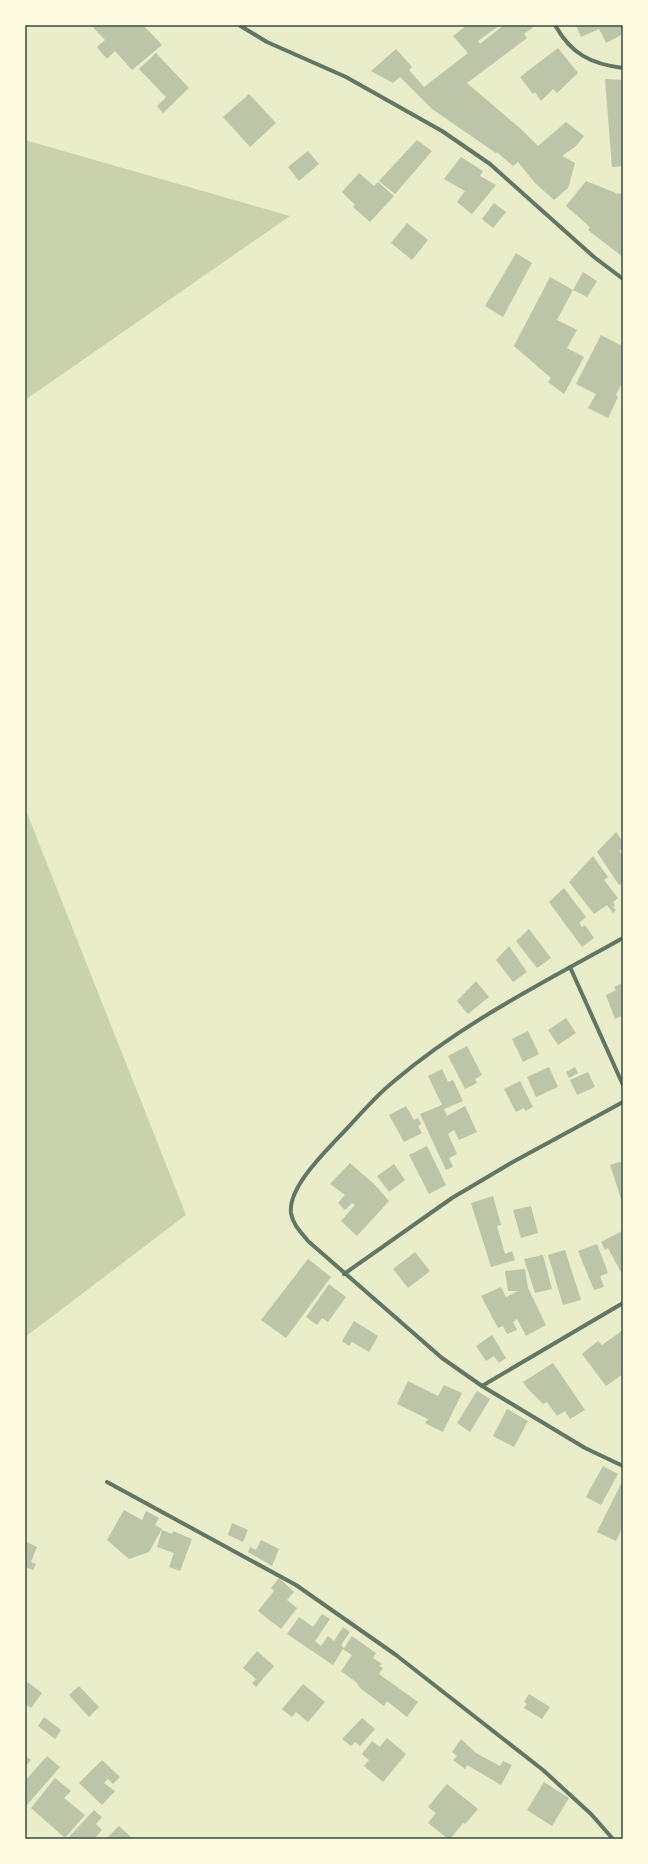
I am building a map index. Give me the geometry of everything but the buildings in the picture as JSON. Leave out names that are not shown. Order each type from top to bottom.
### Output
[{"type":"street","points":[[239,25],[267,42],[346,77],[442,131],[490,164],[594,257],[623,279]]},
{"type":"street","points":[[555,25],[563,40],[576,52],[590,61],[610,67],[623,68]]},
{"type":"street","points":[[623,938],[533,988],[439,1046],[392,1083],[321,1156],[300,1184],[292,1199],[291,1212],[295,1226],[308,1241],[442,1358],[482,1386],[585,1448],[623,1466]]},
{"type":"street","points":[[570,967],[623,1085]]},
{"type":"street","points":[[344,1274],[452,1198],[511,1163],[623,1102]]},
{"type":"street","points":[[482,1386],[623,1303]]},
{"type":"street","points":[[107,1482],[296,1585],[384,1646],[543,1770],[591,1814],[613,1839]]},
{"type":"green space","points":[[25,140],[290,216],[25,400]]},
{"type":"green space","points":[[25,808],[186,1215],[25,1337]]}]
